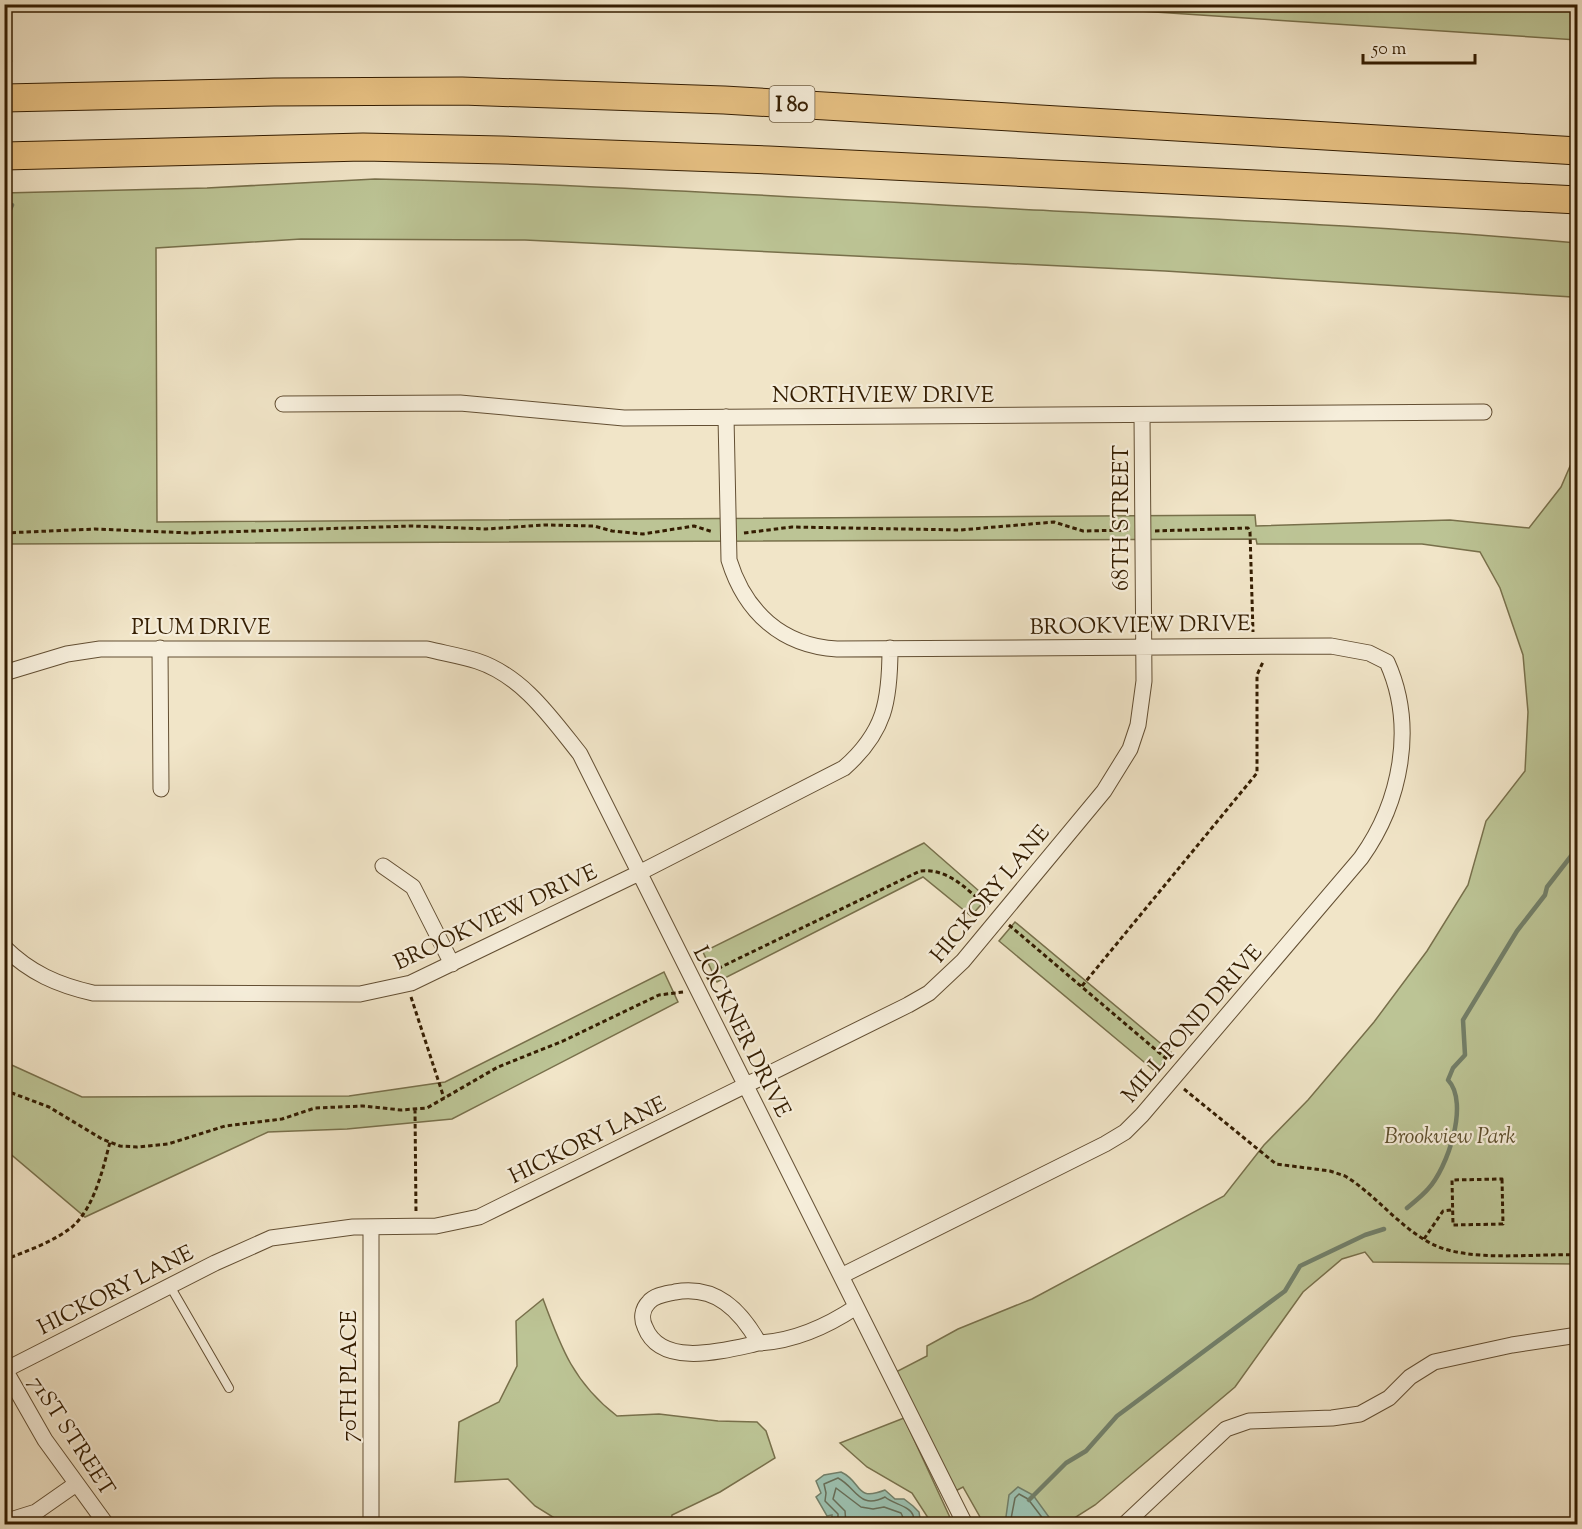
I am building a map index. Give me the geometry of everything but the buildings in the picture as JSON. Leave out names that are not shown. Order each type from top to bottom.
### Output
[{"type":"highway","name":"I 80","points":[[4,98],[274,92],[486,92],[724,100],[1578,151]]},
{"type":"highway","points":[[4,156],[363,147],[501,150],[792,161],[1578,200]]},
{"type":"street","name":"NORTHVIEW DRIVE","points":[[283,404],[460,403],[504,405],[578,416],[726,417],[1484,412]]},
{"type":"street","name":"68TH STREET","points":[[1104,791],[1119,770],[1138,725],[1142,702],[1142,415]]},
{"type":"street","name":"BROOKVIEW DRIVE","points":[[726,417],[729,560],[735,580],[756,613],[789,638],[808,645],[837,649],[1331,646],[1369,653],[1387,662]]},
{"type":"street","points":[[160,648],[161,789]]},
{"type":"street","name":"BROOKVIEW DRIVE","points":[[9,951],[37,974],[64,987],[93,993],[360,994],[407,984],[639,873],[828,777],[859,755],[880,723],[887,703],[890,648]]},
{"type":"street","name":"PLUM DRIVE","points":[[4,673],[20,666],[67,654],[100,649],[400,649]]},
{"type":"street","name":"LOCKNER DRIVE","points":[[400,649],[427,649],[478,661],[506,675],[544,709],[580,754],[965,1524]]},
{"type":"street","name":"MILL POND DRIVE","points":[[841,1276],[1125,1132],[1177,1075],[1361,858],[1383,822],[1395,793],[1400,748],[1398,686],[1387,662]]},
{"type":"street","name":"HICKORY LANE","points":[[5,1369],[271,1238],[371,1227],[417,1226],[480,1217],[929,993],[963,961],[1104,791]]},
{"type":"street","points":[[383,866],[413,887],[452,964]]},
{"type":"street","name":"70TH PLACE","points":[[371,1227],[371,1524]]},
{"type":"street","points":[[759,1343],[745,1318],[735,1308],[724,1300],[701,1293],[663,1294],[650,1300],[643,1313],[646,1330],[658,1343],[677,1353],[699,1353],[797,1337],[835,1321],[856,1308]]},
{"type":"street","points":[[1128,1523],[1226,1429],[1248,1421],[1332,1418],[1360,1414],[1389,1398],[1410,1377],[1434,1362],[1512,1345],[1578,1335]]},
{"type":"street","name":"71ST STREET","points":[[5,1369],[35,1424],[106,1524]]},
{"type":"street","points":[[4,1522],[36,1512],[76,1484]]},
{"type":"lane","points":[[170,1286],[229,1388]]},
{"type":"path","points":[[4,533],[95,529],[190,533],[412,526],[507,529],[545,525],[594,526],[612,531],[643,534],[694,526],[716,534],[727,534],[792,527],[960,530],[1054,522],[1083,531],[1248,528],[1253,629],[1265,652],[1257,675],[1257,773],[1082,986]]},
{"type":"path","points":[[4,1090],[49,1107],[120,1146],[152,1147],[225,1126],[282,1119],[315,1108],[363,1106],[400,1110],[427,1108],[498,1067],[563,1041],[659,995],[696,988],[721,967],[920,871],[938,871],[952,877],[1174,1065],[1180,1085],[1270,1160],[1289,1167],[1310,1167],[1345,1176],[1424,1239],[1459,1252],[1578,1255]]},
{"type":"path","points":[[407,984],[444,1098]]},
{"type":"path","points":[[415,1108],[417,1226]]},
{"type":"path","points":[[4,1260],[56,1237],[73,1226],[84,1211],[99,1178],[110,1142]]},
{"type":"path","points":[[1502,1179],[1503,1224],[1453,1226],[1451,1210],[1452,1180],[1502,1179]]},
{"type":"path","points":[[1424,1239],[1443,1211],[1451,1210]]},
{"type":"green space","points":[[1049,5],[1577,5],[1577,40]]},
{"type":"green space","name":"Brookview Park","points":[[375,179],[608,187],[1215,219],[1577,243],[1577,329],[1572,297],[1165,271],[525,240],[301,239],[156,248],[157,522],[1255,515],[1256,526],[1450,520],[1529,528],[1561,487],[1577,450],[1577,1264],[1373,1262],[1365,1252],[1342,1259],[1303,1292],[1235,1387],[1095,1505],[1065,1524],[984,1524],[963,1487],[950,1494],[890,1375],[927,1356],[927,1346],[958,1329],[1032,1299],[1224,1196],[1264,1145],[1308,1100],[1374,1022],[1427,951],[1468,885],[1486,821],[1525,771],[1528,712],[1523,655],[1500,588],[1480,552],[1422,544],[1257,544],[1256,539],[5,544],[4,193],[207,188]]},
{"type":"green space","points":[[924,843],[987,898],[971,916],[923,877],[717,982],[703,952]]},
{"type":"green space","points":[[1015,922],[1171,1052],[1156,1072],[999,941]]},
{"type":"green space","points":[[664,972],[678,1002],[452,1119],[347,1129],[268,1132],[85,1217],[5,1151],[5,1062],[82,1097],[349,1096],[445,1082]]},
{"type":"green space","points":[[543,1299],[563,1349],[579,1377],[602,1404],[617,1416],[659,1414],[718,1421],[757,1422],[766,1431],[775,1458],[720,1492],[672,1515],[671,1524],[564,1524],[535,1506],[508,1479],[455,1482],[459,1422],[499,1402],[517,1366],[516,1321]]},
{"type":"green space","points":[[904,1418],[953,1524],[932,1524],[912,1493],[867,1467],[840,1443]]},
{"type":"water","points":[[841,1472],[863,1492],[868,1494],[885,1490],[895,1499],[904,1499],[919,1512],[921,1524],[832,1524],[832,1515],[827,1516],[816,1497],[821,1493],[816,1481],[824,1475]]},
{"type":"water","points":[[1018,1487],[1033,1495],[1054,1524],[1005,1524],[1009,1495]]},
{"type":"waterway","points":[[4,44],[10,61]]},
{"type":"waterway","points":[[4,222],[12,205]]},
{"type":"waterway","points":[[1407,1208],[1426,1192],[1435,1180],[1453,1136],[1457,1104],[1454,1090],[1448,1080],[1453,1068],[1465,1055],[1463,1020],[1517,931],[1575,851],[1578,839]]},
{"type":"waterway","points":[[1029,1500],[1066,1463],[1086,1451],[1117,1416],[1285,1291],[1300,1266],[1365,1235],[1384,1229]]}]
